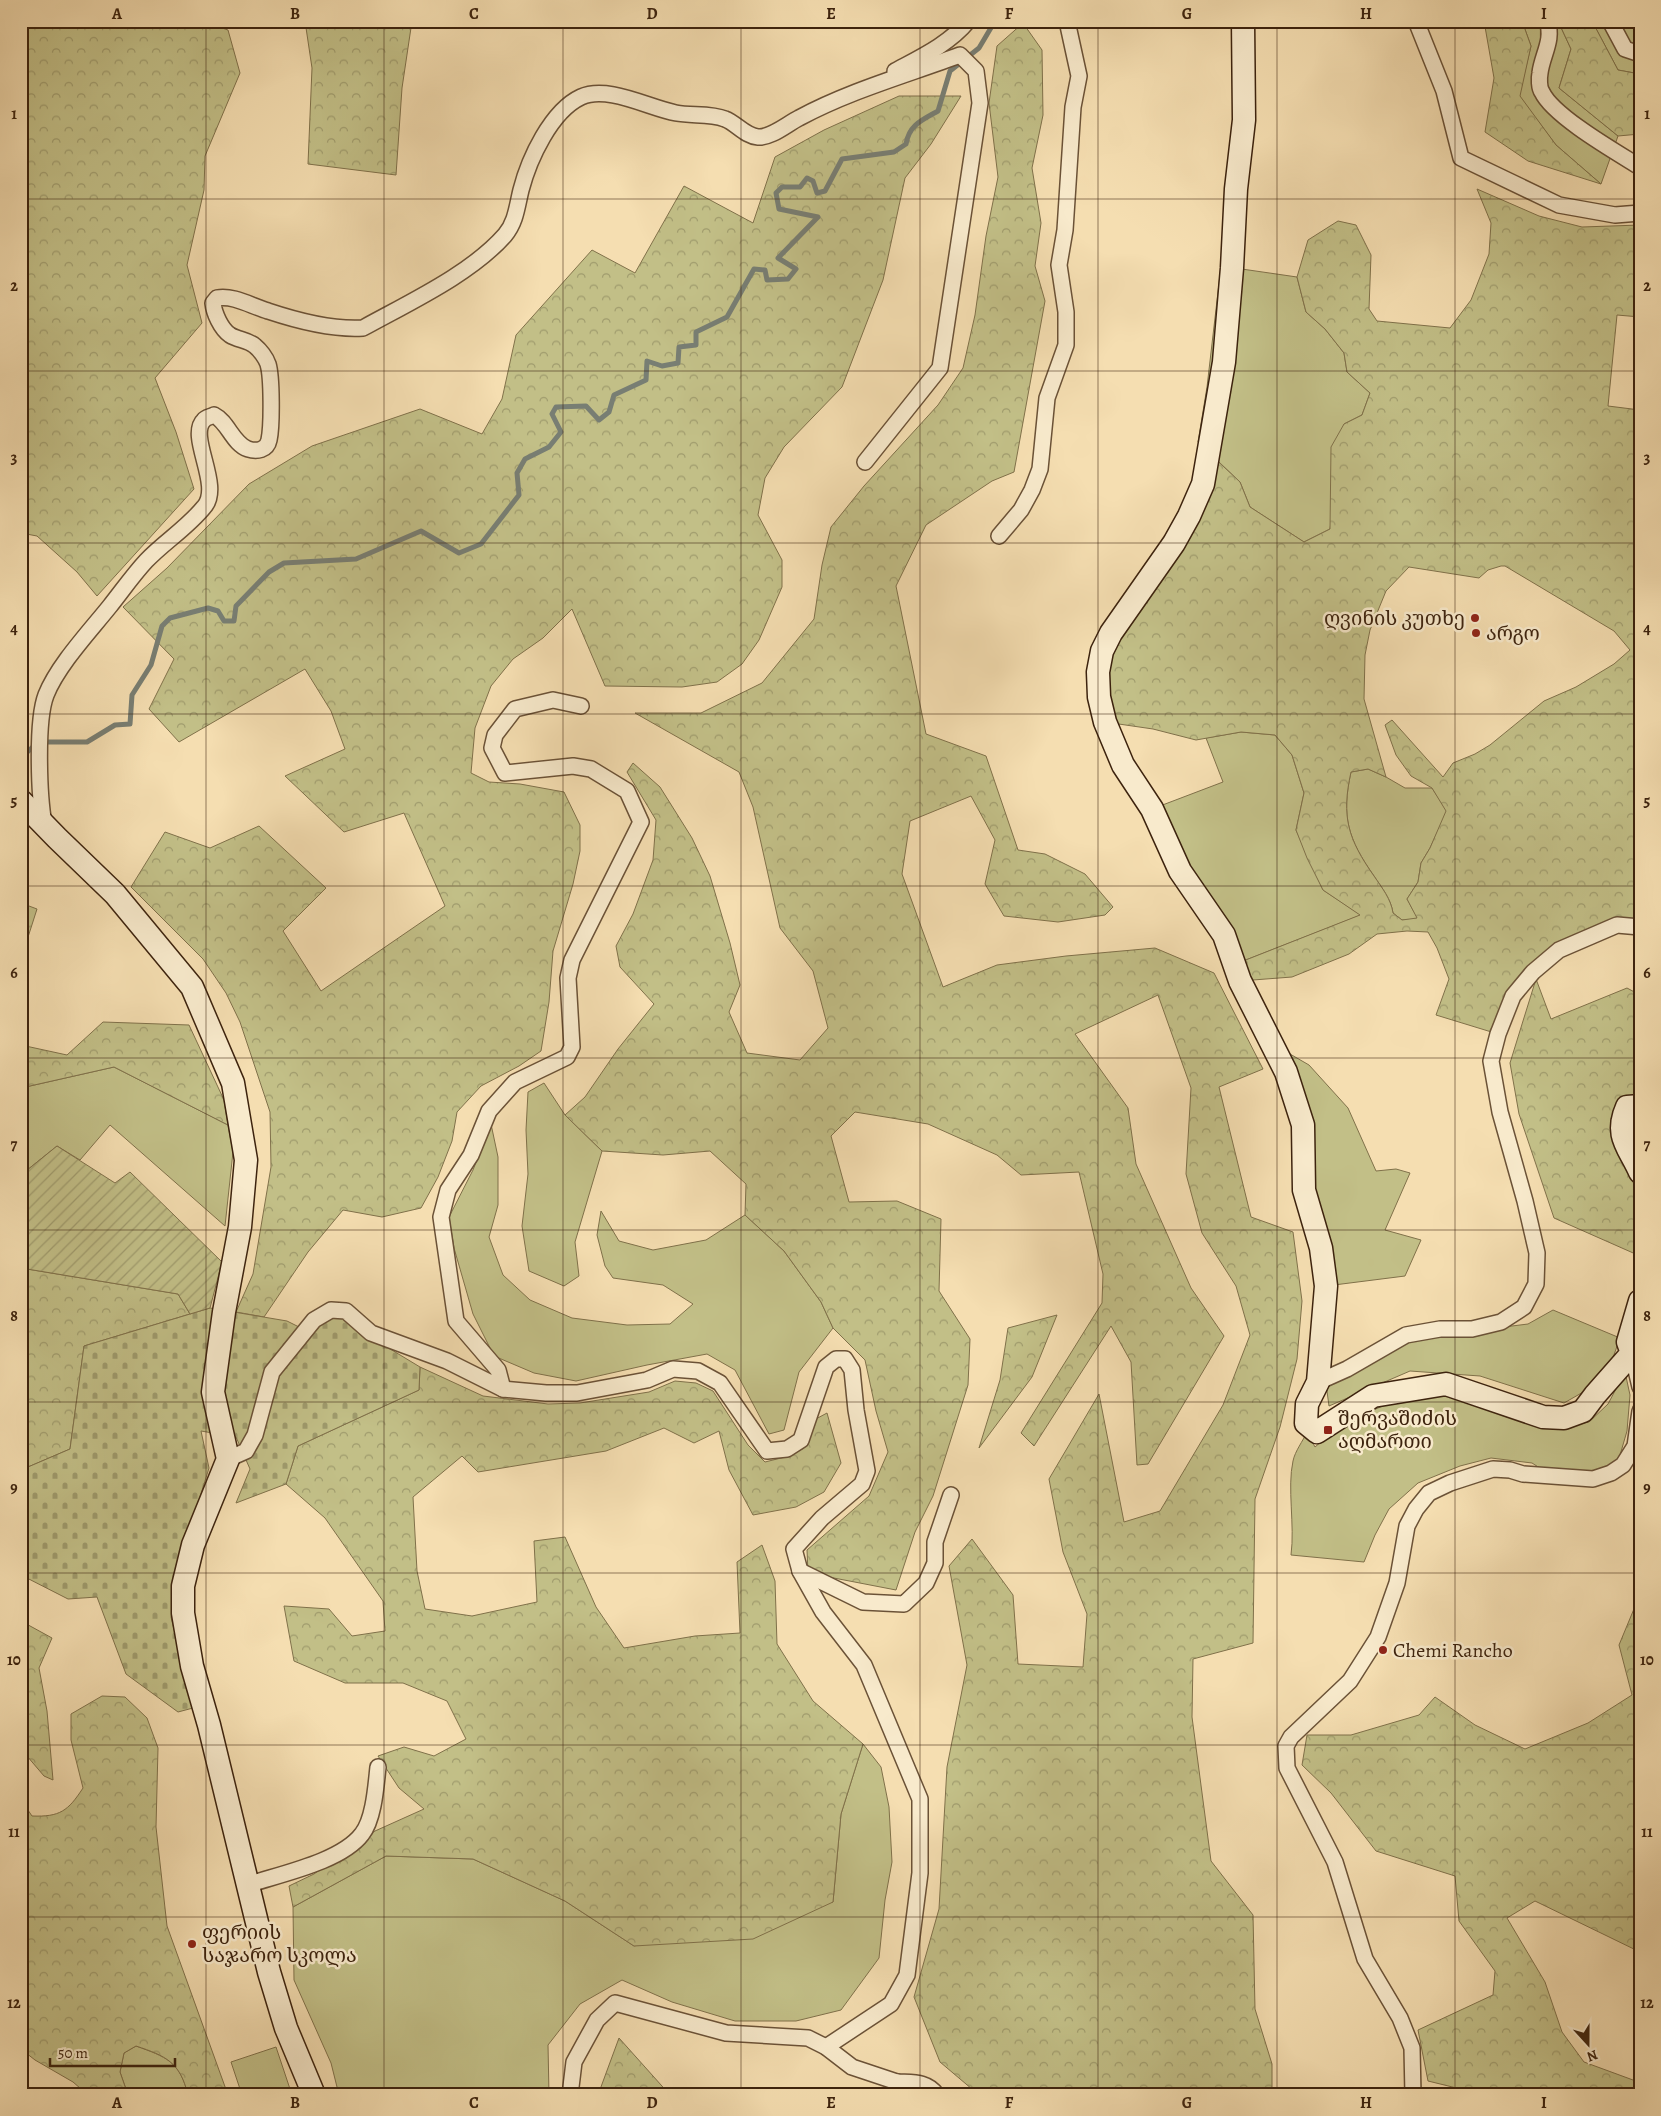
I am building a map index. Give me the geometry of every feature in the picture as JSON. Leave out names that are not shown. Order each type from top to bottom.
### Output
[{"type":"street","points":[[843,98],[926,54],[959,32],[968,21]]},
{"type":"street","points":[[1000,536],[1021,510],[1032,490],[1040,469],[1047,398],[1066,345],[1066,312],[1059,265],[1065,230],[1072,116],[1079,76],[1067,21]]},
{"type":"street","points":[[1243,21],[1244,120],[1236,189],[1232,268],[1224,362],[1206,468],[1202,484],[1189,516],[1174,543],[1111,633],[1102,651],[1098,672],[1105,722],[1123,765],[1152,809],[1180,871],[1224,935],[1240,981],[1286,1072],[1303,1125],[1304,1190],[1321,1248],[1326,1286],[1318,1382],[1307,1404],[1306,1423],[1317,1432],[1373,1396],[1446,1384],[1544,1417],[1564,1418],[1583,1411],[1632,1353]]},
{"type":"street","points":[[1416,21],[1444,91],[1461,158],[1559,205],[1615,215],[1640,214]]},
{"type":"street","points":[[1547,21],[1551,32],[1540,74],[1541,92],[1557,111],[1611,150],[1640,167]]},
{"type":"street","points":[[1610,21],[1624,49],[1640,54]]},
{"type":"street","points":[[44,824],[41,807],[40,751],[42,718],[46,695],[62,668],[145,562],[207,505],[210,490],[200,443],[200,425],[204,419],[214,415],[220,418],[229,432],[246,449],[258,451],[265,449],[269,443],[271,425],[268,364],[254,345],[230,335],[214,311],[213,303],[217,298],[226,296],[267,311],[304,321],[348,329],[363,328],[468,268],[505,235],[515,219],[522,188],[536,149],[548,128],[564,110],[581,97],[598,93],[612,95],[677,114],[724,118],[749,134],[758,137],[768,135],[815,110],[843,98],[960,55],[976,71],[980,103],[940,368],[865,462]]},
{"type":"street","points":[[503,1389],[498,1370],[456,1321],[441,1217],[448,1190],[471,1155],[489,1111],[515,1082],[567,1057],[572,1047],[568,978],[572,960],[641,822],[627,791],[591,769],[572,766],[505,773],[492,748],[495,734],[515,710],[553,700],[581,706]]},
{"type":"street","points":[[21,801],[115,894],[192,988],[233,1083],[246,1160],[240,1227],[224,1312],[213,1392],[228,1459],[193,1545],[183,1586],[183,1613],[192,1666],[269,1972],[286,2028],[314,2095]]},
{"type":"street","points":[[1318,1382],[1347,1369],[1406,1335],[1440,1329],[1472,1329],[1501,1322],[1524,1308],[1536,1284],[1537,1253],[1525,1201],[1500,1112],[1491,1061],[1498,1034],[1513,996],[1533,972],[1560,950],[1617,925],[1640,927]]},
{"type":"street","points":[[1640,1106],[1627,1107],[1621,1120],[1623,1142],[1640,1172]]},
{"type":"street","points":[[1640,1301],[1628,1342],[1640,1387]]},
{"type":"street","points":[[228,1459],[246,1451],[255,1435],[272,1372],[314,1320],[331,1310],[346,1311],[371,1333],[446,1361],[503,1389],[546,1393],[578,1393],[647,1380],[674,1369],[698,1370],[720,1383],[767,1451],[787,1449],[801,1440],[826,1367],[836,1359],[845,1359],[852,1370],[856,1410],[867,1471],[862,1484],[822,1518],[794,1549],[800,1571],[823,1612],[864,1665],[920,1799],[920,1874],[907,1975],[891,2004],[826,2047]]},
{"type":"street","points":[[1413,2095],[1412,2048],[1400,2018],[1365,1959],[1335,1862],[1287,1768],[1286,1746],[1291,1737],[1350,1681],[1378,1637],[1398,1583],[1407,1526],[1416,1509],[1429,1493],[1450,1483],[1493,1469],[1510,1470],[1523,1474],[1593,1479],[1612,1473],[1622,1465],[1635,1446],[1640,1411]]},
{"type":"street","points":[[800,1571],[863,1602],[904,1604],[926,1583],[935,1563],[935,1542],[951,1495]]},
{"type":"street","points":[[247,1885],[338,1855],[363,1833],[375,1800],[378,1767]]},
{"type":"street","points":[[570,2095],[574,2062],[597,2020],[615,2003],[726,2033],[808,2038],[826,2047],[852,2068],[900,2089],[918,2082],[932,2088],[937,2095]]},
{"type":"green space","points":[[25,21],[202,21],[228,30],[240,73],[205,156],[204,190],[187,265],[202,323],[155,378],[176,432],[194,489],[97,596],[77,572],[37,536],[21,533],[21,64],[25,53]]},
{"type":"green space","points":[[305,21],[412,21],[402,88],[396,175],[308,164],[312,68]]},
{"type":"green space","points":[[1484,21],[1522,21],[1531,46],[1520,96],[1556,145],[1601,184],[1528,161],[1485,132],[1494,78]]},
{"type":"green space","points":[[1522,21],[1558,21],[1571,49],[1559,88],[1618,136],[1601,184],[1556,145],[1519,96],[1531,46]]},
{"type":"green space","points":[[1558,21],[1592,21],[1618,70],[1640,74],[1640,134],[1618,136],[1559,88],[1571,49]]},
{"type":"green space","points":[[1592,21],[1640,21],[1640,74],[1618,70]]},
{"type":"green space","points":[[1023,23],[1042,50],[1043,115],[1032,168],[1041,223],[1035,266],[1045,301],[1014,472],[992,481],[926,525],[896,586],[926,734],[986,756],[1018,850],[1045,854],[1085,874],[1113,907],[1105,915],[1058,922],[1004,916],[985,884],[995,840],[971,796],[910,821],[902,874],[943,987],[997,965],[1066,956],[1155,948],[1214,973],[1263,1069],[1219,1087],[1251,1217],[1293,1232],[1302,1301],[1297,1359],[1280,1427],[1255,1499],[1253,1643],[1193,1659],[1192,1717],[1211,1861],[1253,1915],[1255,2009],[1272,2064],[1272,2095],[979,2095],[940,2062],[914,1997],[939,1909],[947,1767],[967,1665],[949,1566],[972,1539],[1013,1595],[1018,1664],[1083,1667],[1087,1614],[1063,1552],[1049,1479],[1099,1394],[1124,1522],[1160,1511],[1223,1405],[1250,1335],[1236,1286],[1202,1233],[1186,1174],[1191,1088],[1158,995],[1075,1034],[1128,1108],[1136,1164],[1191,1288],[1224,1336],[1148,1464],[1137,1465],[1131,1362],[1111,1326],[1034,1446],[1021,1433],[1102,1303],[1103,1274],[1079,1172],[1021,1175],[997,1155],[928,1124],[855,1112],[831,1136],[849,1202],[897,1201],[941,1219],[939,1291],[970,1339],[968,1385],[933,1496],[915,1532],[896,1590],[808,1573],[807,1550],[869,1496],[888,1452],[876,1411],[865,1360],[833,1328],[821,1302],[784,1251],[745,1215],[746,1184],[710,1151],[663,1155],[602,1151],[565,1115],[585,1097],[618,1049],[654,1004],[620,967],[616,946],[633,914],[653,860],[656,820],[627,772],[633,763],[660,787],[692,838],[710,876],[730,943],[740,985],[729,1012],[747,1053],[800,1060],[828,1028],[813,971],[780,928],[753,807],[739,772],[635,713],[701,713],[762,683],[814,619],[822,565],[831,527],[864,486],[938,405],[963,368],[975,315],[986,236],[998,177],[989,103],[997,46]]},
{"type":"green space","points":[[899,96],[961,96],[931,144],[905,178],[883,280],[842,387],[784,447],[765,478],[758,515],[782,560],[782,587],[759,640],[742,664],[717,682],[682,687],[605,686],[572,609],[543,638],[513,659],[491,686],[475,728],[471,773],[489,782],[520,784],[564,792],[580,825],[580,851],[573,884],[553,951],[549,1002],[541,1051],[519,1066],[481,1086],[457,1112],[452,1141],[438,1177],[421,1208],[382,1217],[343,1210],[308,1252],[264,1317],[236,1312],[253,1274],[271,1167],[270,1112],[240,1022],[226,993],[203,959],[131,887],[165,832],[210,848],[259,826],[326,888],[283,931],[321,991],[445,906],[404,813],[344,832],[285,776],[345,749],[331,711],[305,669],[179,742],[149,709],[174,659],[123,607],[167,568],[249,484],[312,446],[420,409],[482,434],[502,399],[516,335],[592,250],[635,273],[684,186],[753,223],[775,157],[824,130]]},
{"type":"green space","points":[[1477,189],[1539,216],[1582,227],[1640,225],[1640,317],[1617,315],[1608,406],[1640,410],[1640,927],[1617,925],[1533,972],[1498,1034],[1436,1015],[1449,979],[1437,948],[1428,932],[1407,931],[1377,934],[1349,954],[1292,977],[1240,981],[1233,965],[1360,915],[1323,890],[1307,858],[1296,830],[1304,793],[1292,755],[1275,735],[1241,732],[1196,740],[1153,729],[1105,722],[1102,651],[1155,570],[1209,453],[1240,482],[1250,507],[1304,542],[1330,529],[1331,447],[1344,424],[1362,415],[1370,393],[1347,372],[1344,353],[1325,329],[1306,312],[1297,277],[1308,240],[1338,221],[1356,225],[1371,255],[1369,309],[1377,321],[1450,328],[1471,300],[1489,254],[1491,223]],"holes":[[[1505,566],[1614,631],[1630,650],[1614,664],[1576,687],[1544,701],[1490,745],[1475,754],[1453,763],[1443,777],[1392,720],[1385,725],[1396,755],[1411,776],[1432,788],[1446,811],[1430,848],[1421,863],[1418,882],[1407,899],[1417,918],[1402,920],[1393,913],[1386,894],[1358,850],[1349,827],[1347,815],[1348,788],[1351,772],[1368,769],[1386,777],[1364,699],[1365,655],[1370,630],[1386,591],[1409,567],[1479,578],[1488,570]]]},
{"type":"green space","points":[[1221,266],[1297,277],[1306,312],[1325,329],[1344,353],[1347,372],[1370,393],[1362,415],[1344,424],[1330,529],[1304,542],[1250,507],[1240,482],[1198,442],[1207,387]]},
{"type":"green space","points":[[1241,732],[1275,735],[1292,755],[1304,793],[1296,830],[1323,890],[1361,915],[1233,965],[1152,809],[1223,782],[1206,738]]},
{"type":"green space","points":[[1368,769],[1405,788],[1432,788],[1447,811],[1421,863],[1418,882],[1407,899],[1418,919],[1402,920],[1393,913],[1386,894],[1358,850],[1349,827],[1347,802],[1351,772]]},
{"type":"green space","points":[[21,903],[37,909],[21,959]]},
{"type":"green space","points":[[1536,979],[1551,1019],[1627,988],[1640,995],[1640,1099],[1625,1103],[1611,1118],[1617,1146],[1630,1172],[1640,1204],[1640,1256],[1554,1218],[1519,1114],[1510,1063]]},
{"type":"green space","points":[[103,1022],[189,1025],[224,1100],[228,1125],[114,1067],[21,1088],[21,1045],[67,1055]]},
{"type":"green space","points":[[1271,1043],[1309,1065],[1348,1108],[1376,1171],[1396,1169],[1410,1173],[1385,1230],[1421,1240],[1405,1276],[1326,1286],[1303,1125]]},
{"type":"green space","points":[[114,1067],[228,1125],[233,1152],[225,1226],[110,1125],[80,1160],[57,1146],[21,1175],[21,1088]]},
{"type":"green space","points":[[544,1083],[565,1115],[602,1151],[575,1242],[579,1276],[564,1286],[529,1271],[522,1226],[528,1174],[526,1130],[528,1092]]},
{"type":"green space","points":[[491,1124],[498,1157],[498,1205],[489,1237],[503,1275],[530,1300],[572,1318],[627,1325],[670,1324],[693,1304],[663,1285],[613,1278],[605,1266],[597,1235],[601,1211],[619,1241],[653,1250],[706,1240],[745,1215],[784,1251],[821,1302],[833,1328],[799,1372],[784,1430],[769,1434],[735,1370],[707,1354],[576,1381],[534,1373],[494,1356],[473,1314],[454,1248],[449,1217],[473,1170]]},
{"type":"green space","points":[[57,1146],[115,1183],[130,1172],[222,1262],[210,1308],[190,1314],[178,1294],[21,1268],[21,1175]]},
{"type":"green space","points":[[21,1268],[178,1294],[190,1314],[84,1346],[70,1449],[21,1470]]},
{"type":"green space","points":[[210,1308],[287,1321],[305,1330],[326,1314],[339,1316],[420,1367],[419,1390],[298,1446],[286,1484],[236,1503],[250,1469],[236,1437],[201,1431],[209,1468],[182,1555],[171,1617],[193,1708],[178,1712],[126,1674],[97,1597],[68,1599],[21,1575],[21,1470],[70,1449],[84,1346]]},
{"type":"green space","points":[[1553,1310],[1620,1338],[1611,1363],[1585,1391],[1564,1403],[1480,1376],[1410,1371],[1329,1406],[1326,1384],[1416,1338],[1528,1324]]},
{"type":"green space","points":[[1057,1315],[1032,1377],[979,1448],[1000,1380],[1008,1328]]},
{"type":"green space","points":[[420,1367],[483,1396],[548,1404],[580,1403],[649,1392],[675,1381],[696,1383],[713,1391],[748,1445],[765,1462],[789,1456],[804,1448],[814,1420],[827,1413],[841,1463],[824,1492],[796,1507],[753,1515],[729,1470],[719,1431],[694,1443],[664,1428],[606,1451],[478,1472],[462,1456],[413,1497],[417,1571],[425,1609],[472,1616],[537,1602],[534,1541],[565,1537],[596,1607],[624,1648],[695,1636],[740,1633],[737,1562],[762,1545],[775,1581],[777,1644],[813,1701],[863,1744],[841,1814],[833,1902],[753,1939],[634,1946],[565,1901],[473,1859],[386,1856],[293,1907],[289,1886],[314,1874],[375,1831],[424,1809],[399,1788],[378,1756],[404,1747],[434,1756],[466,1739],[447,1701],[403,1683],[345,1683],[294,1661],[284,1606],[329,1609],[352,1636],[385,1631],[383,1601],[325,1518],[286,1484],[298,1446],[419,1390]]},
{"type":"green space","points":[[1625,1372],[1630,1395],[1627,1431],[1618,1462],[1593,1474],[1554,1477],[1532,1463],[1491,1458],[1460,1466],[1418,1483],[1389,1509],[1375,1535],[1364,1562],[1291,1555],[1291,1472],[1295,1454],[1307,1432],[1315,1447],[1342,1424],[1387,1404],[1445,1392],[1556,1428],[1589,1422],[1608,1404]]},
{"type":"green space","points":[[1640,1603],[1640,1952],[1535,1901],[1507,1918],[1545,1982],[1562,2032],[1584,2062],[1633,2080],[1640,2087],[1640,2095],[1485,2095],[1428,2081],[1418,2030],[1493,1995],[1495,1971],[1459,1921],[1455,1876],[1376,1851],[1331,1793],[1302,1765],[1307,1735],[1351,1735],[1419,1715],[1435,1697],[1475,1725],[1525,1749],[1588,1723],[1632,1695],[1619,1645],[1636,1604]]},
{"type":"green space","points":[[21,1621],[52,1638],[39,1668],[47,1711],[53,1780],[44,1776],[21,1749]]},
{"type":"green space","points":[[102,1696],[125,1697],[147,1718],[158,1748],[156,1827],[167,1926],[228,2095],[188,2095],[181,2075],[170,2062],[156,2053],[136,2046],[124,2053],[120,2072],[128,2095],[88,2095],[73,2082],[35,2060],[21,2049],[21,1800],[32,1816],[42,1816],[62,1811],[78,1796],[83,1788],[71,1740],[71,1714]]},
{"type":"green space","points":[[863,1744],[881,1767],[889,1807],[892,1862],[885,1900],[879,1958],[841,2010],[796,2021],[735,2021],[672,2002],[622,1980],[580,2004],[548,2045],[549,2095],[339,2095],[331,2063],[294,1980],[293,1907],[386,1856],[473,1859],[565,1901],[634,1946],[833,1902],[841,1814]]},
{"type":"green space","points":[[619,2038],[670,2095],[598,2095]]},
{"type":"green space","points":[[136,2046],[164,2057],[176,2067],[185,2084],[188,2095],[128,2095],[120,2072],[124,2053]]},
{"type":"green space","points":[[276,2047],[292,2095],[242,2095],[231,2062]]},
{"type":"waterway","points":[[21,758],[38,742],[87,742],[115,725],[130,724],[132,695],[151,665],[162,626],[170,618],[208,608],[218,611],[224,621],[234,621],[236,606],[269,572],[284,563],[356,559],[421,531],[459,553],[481,544],[519,495],[517,473],[525,459],[549,447],[561,432],[552,414],[556,407],[586,406],[599,420],[609,412],[614,395],[646,380],[647,361],[662,366],[678,363],[679,347],[696,345],[696,332],[727,317],[754,269],[765,270],[767,280],[788,279],[796,269],[778,258],[818,217],[779,209],[776,193],[782,187],[800,187],[807,178],[813,181],[817,193],[825,191],[842,159],[894,152],[906,144],[913,128],[922,120],[938,111],[950,71],[979,48],[995,21]]},
{"type":"place","name":"ღვინის კუთხე","points":[[1475,618]]},
{"type":"place","name":"არგო","points":[[1476,633]]},
{"type":"place","name":"შერვაშიძის აღმართი","points":[[1328,1430]]},
{"type":"place","name":"Chemi Rancho","points":[[1383,1650]]},
{"type":"place","name":"ფერიის საჯარო სკოლა","points":[[192,1944]]}]
